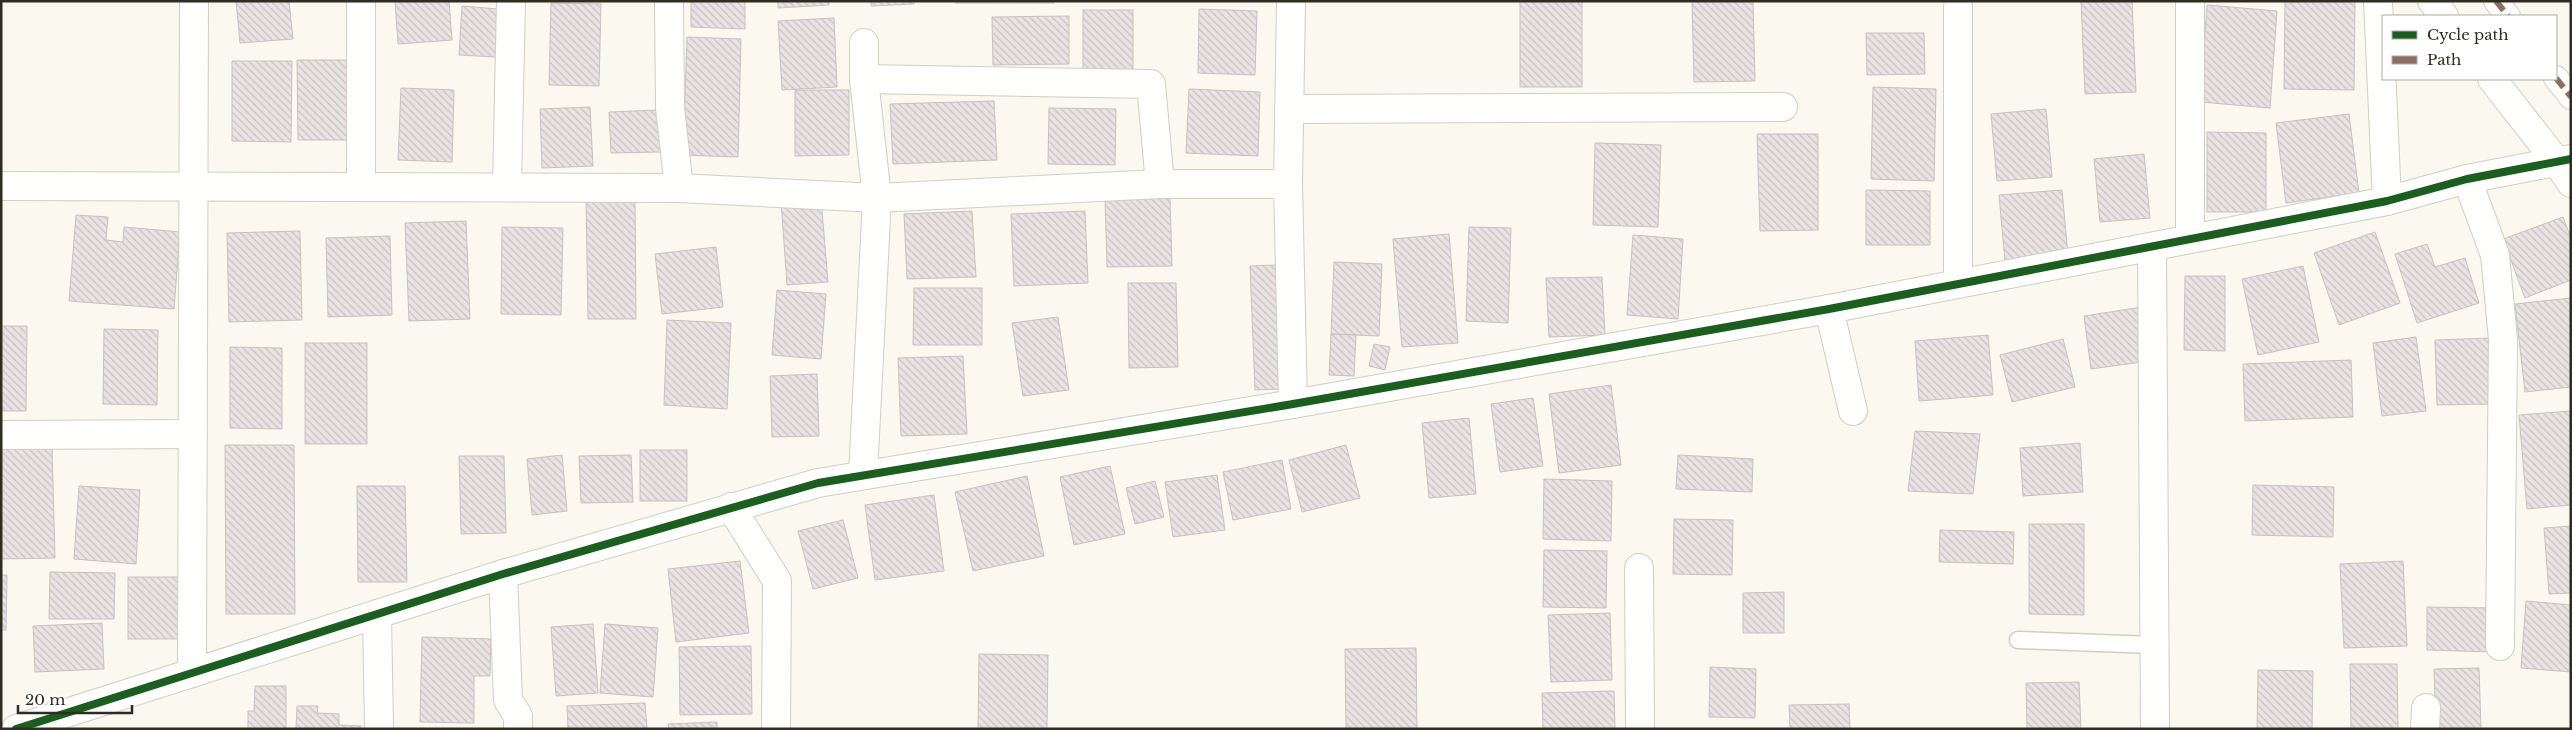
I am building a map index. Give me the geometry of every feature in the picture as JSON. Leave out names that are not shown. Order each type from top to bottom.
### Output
[{"type":"street","points":[[192,673],[194,1]]},
{"type":"street","points":[[361,1],[361,187]]},
{"type":"street","points":[[507,186],[511,1]]},
{"type":"street","points":[[669,1],[670,108],[679,188]]},
{"type":"street","points":[[1291,1],[1288,184],[1293,404]]},
{"type":"street","points":[[2190,1],[2190,239]]},
{"type":"street","points":[[2378,1],[2387,200]]},
{"type":"street","points":[[2432,1],[2443,15]]},
{"type":"street","points":[[2496,1],[2507,15]]},
{"type":"street","points":[[1958,6],[1958,284]]},
{"type":"street","points":[[863,475],[878,198],[864,79],[864,43]]},
{"type":"street","points":[[864,79],[1151,84],[1160,184]]},
{"type":"street","points":[[2557,79],[2571,97]]},
{"type":"street","points":[[2493,80],[2566,168]]},
{"type":"street","points":[[1289,109],[1783,107]]},
{"type":"street","points":[[16,729],[503,574],[818,483],[1293,404],[1829,309],[2387,200],[2467,179],[2566,168]]},
{"type":"street","points":[[2467,179],[2495,255],[2503,340],[2500,646]]},
{"type":"street","points":[[1,186],[679,188],[878,198],[1160,184],[1288,184]]},
{"type":"street","points":[[2152,247],[2155,729]]},
{"type":"street","points":[[1829,309],[1853,411]]},
{"type":"street","points":[[1,435],[193,434]]},
{"type":"street","points":[[731,507],[777,581],[776,729]]},
{"type":"street","points":[[1639,568],[1640,729]]},
{"type":"street","points":[[503,574],[508,700],[518,716],[518,729]]},
{"type":"street","points":[[377,614],[378,729]]},
{"type":"lane","points":[[2018,640],[2153,645]]},
{"type":"building","points":[[236,1],[289,1],[293,39],[240,43]]},
{"type":"building","points":[[395,1],[449,1],[452,40],[398,44]]},
{"type":"building","points":[[691,1],[745,1],[745,29],[691,27]]},
{"type":"building","points":[[778,1],[829,1],[829,5],[778,8]]},
{"type":"building","points":[[871,1],[914,1],[914,4],[871,6]]},
{"type":"building","points":[[956,1],[1054,1],[1054,3],[956,3]]},
{"type":"building","points":[[1520,1],[1582,1],[1582,87],[1520,87]]},
{"type":"building","points":[[1692,1],[1753,1],[1755,81],[1694,82]]},
{"type":"building","points":[[2132,1],[2136,92],[2085,94],[2081,2]]},
{"type":"building","points":[[2285,1],[2355,1],[2354,90],[2284,89]]},
{"type":"building","points":[[551,3],[601,4],[599,86],[549,85]]},
{"type":"building","points":[[2207,5],[2277,11],[2270,108],[2200,102]]},
{"type":"building","points":[[462,6],[498,9],[495,57],[459,55]]},
{"type":"building","points":[[1199,9],[1257,11],[1255,75],[1198,73]]},
{"type":"building","points":[[1083,10],[1133,10],[1133,71],[1083,71]]},
{"type":"building","points":[[1069,16],[1069,64],[993,65],[992,17]]},
{"type":"building","points":[[834,18],[837,87],[782,90],[778,21]]},
{"type":"building","points":[[1866,33],[1924,33],[1925,74],[1867,75]]},
{"type":"building","points":[[687,37],[741,39],[738,157],[683,155]]},
{"type":"building","points":[[297,60],[357,60],[357,140],[298,140]]},
{"type":"building","points":[[232,61],[292,61],[291,142],[232,141]]},
{"type":"building","points":[[1873,87],[1936,89],[1934,181],[1871,179]]},
{"type":"building","points":[[401,88],[454,90],[452,162],[398,160]]},
{"type":"building","points":[[1189,89],[1260,92],[1258,156],[1186,153]]},
{"type":"building","points":[[795,90],[849,90],[849,155],[795,156]]},
{"type":"building","points":[[994,101],[997,160],[893,164],[890,104]]},
{"type":"building","points":[[590,107],[593,166],[542,168],[540,109]]},
{"type":"building","points":[[1049,108],[1116,109],[1115,165],[1048,164]]},
{"type":"building","points":[[2046,109],[2052,177],[1997,181],[1991,114]]},
{"type":"building","points":[[658,110],[661,152],[611,153],[609,112]]},
{"type":"building","points":[[2349,114],[2359,193],[2286,203],[2276,123]]},
{"type":"building","points":[[2207,132],[2266,133],[2266,212],[2207,212]]},
{"type":"building","points":[[1757,134],[1818,134],[1818,230],[1760,231]]},
{"type":"building","points":[[1595,143],[1661,145],[1658,227],[1593,225]]},
{"type":"building","points":[[2144,154],[2150,218],[2100,222],[2094,159]]},
{"type":"building","points":[[1866,190],[1930,191],[1930,245],[1866,245]]},
{"type":"building","points":[[2062,190],[2068,255],[2005,261],[1999,195]]},
{"type":"building","points":[[586,198],[635,198],[636,319],[588,319]]},
{"type":"building","points":[[821,198],[828,282],[787,285],[781,201]]},
{"type":"building","points":[[1170,198],[1172,266],[1107,267],[1105,199]]},
{"type":"building","points":[[972,211],[976,277],[907,279],[904,214]]},
{"type":"building","points":[[1085,211],[1088,283],[1014,286],[1011,214]]},
{"type":"building","points":[[76,215],[108,217],[106,240],[123,242],[124,227],[180,232],[174,309],[69,301]]},
{"type":"building","points":[[2563,217],[2571,238],[2571,280],[2525,298],[2503,239]]},
{"type":"building","points":[[466,221],[470,319],[409,321],[405,223]]},
{"type":"building","points":[[502,227],[563,228],[561,315],[501,314]]},
{"type":"building","points":[[1469,227],[1511,228],[1508,323],[1466,321]]},
{"type":"building","points":[[300,231],[302,320],[229,322],[227,233]]},
{"type":"building","points":[[2375,232],[2400,303],[2339,325],[2314,253]]},
{"type":"building","points":[[1449,234],[1458,343],[1402,347],[1393,239]]},
{"type":"building","points":[[1633,235],[1683,239],[1678,319],[1627,315]]},
{"type":"building","points":[[390,236],[392,315],[328,317],[326,238]]},
{"type":"building","points":[[2427,244],[2435,267],[2465,258],[2479,303],[2417,323],[2395,254]]},
{"type":"building","points":[[716,247],[723,307],[662,314],[655,254]]},
{"type":"building","points":[[1334,262],[1382,264],[1379,336],[1331,334]]},
{"type":"building","points":[[1277,265],[1282,389],[1255,390],[1250,266]]},
{"type":"building","points":[[2303,266],[2319,342],[2258,355],[2242,279]]},
{"type":"building","points":[[2185,276],[2225,276],[2225,351],[2184,350]]},
{"type":"building","points":[[1602,277],[1605,335],[1549,337],[1546,278]]},
{"type":"building","points":[[1128,283],[1176,283],[1178,367],[1129,368]]},
{"type":"building","points":[[914,288],[982,288],[982,345],[913,345]]},
{"type":"building","points":[[777,290],[826,294],[821,359],[772,355]]},
{"type":"building","points":[[2571,298],[2571,387],[2525,392],[2515,304]]},
{"type":"building","points":[[2142,307],[2149,361],[2091,369],[2084,316]]},
{"type":"building","points":[[1058,317],[1069,390],[1023,396],[1012,323]]},
{"type":"building","points":[[667,320],[731,323],[727,409],[664,405]]},
{"type":"building","points":[[1,326],[27,326],[26,411],[1,411]]},
{"type":"building","points":[[104,329],[158,330],[157,405],[103,404]]},
{"type":"building","points":[[1331,334],[1356,335],[1354,376],[1329,375]]},
{"type":"building","points":[[1988,335],[1993,395],[1919,401],[1915,341]]},
{"type":"building","points":[[2416,337],[2426,411],[2382,416],[2373,343]]},
{"type":"building","points":[[2490,338],[2492,404],[2437,405],[2435,340]]},
{"type":"building","points":[[2063,339],[2075,387],[2012,402],[2000,355]]},
{"type":"building","points":[[305,343],[367,343],[367,444],[305,444]]},
{"type":"building","points":[[1374,344],[1390,347],[1385,370],[1369,366]]},
{"type":"building","points":[[230,347],[282,348],[282,429],[230,428]]},
{"type":"building","points":[[963,356],[967,434],[901,436],[898,358]]},
{"type":"building","points":[[2351,360],[2353,417],[2245,421],[2243,364]]},
{"type":"building","points":[[817,374],[819,436],[772,437],[770,376]]},
{"type":"building","points":[[1611,385],[1621,465],[1559,473],[1549,394]]},
{"type":"building","points":[[1533,398],[1543,466],[1500,472],[1491,404]]},
{"type":"building","points":[[2571,411],[2571,505],[2527,509],[2519,415]]},
{"type":"building","points":[[1469,418],[1476,494],[1429,498],[1422,423]]},
{"type":"building","points":[[1915,431],[1980,434],[1973,494],[1908,491]]},
{"type":"building","points":[[2080,443],[2083,492],[2023,496],[2020,448]]},
{"type":"building","points":[[225,445],[294,445],[295,614],[226,614]]},
{"type":"building","points":[[1346,445],[1360,498],[1302,512],[1289,460]]},
{"type":"building","points":[[1,447],[52,447],[55,558],[1,559]]},
{"type":"building","points":[[640,450],[687,450],[687,501],[640,501]]},
{"type":"building","points":[[562,455],[567,511],[532,515],[527,459]]},
{"type":"building","points":[[631,455],[633,502],[581,503],[579,456]]},
{"type":"building","points":[[1678,455],[1753,459],[1752,492],[1676,489]]},
{"type":"building","points":[[459,456],[504,456],[506,533],[461,534]]},
{"type":"building","points":[[1282,460],[1291,509],[1233,520],[1223,472]]},
{"type":"building","points":[[1110,466],[1125,534],[1074,545],[1060,477]]},
{"type":"building","points":[[1217,475],[1225,530],[1173,537],[1165,482]]},
{"type":"building","points":[[1027,476],[1044,556],[973,571],[955,492]]},
{"type":"building","points":[[1544,479],[1612,481],[1611,541],[1543,539]]},
{"type":"building","points":[[1155,481],[1164,517],[1135,524],[1126,488]]},
{"type":"building","points":[[2253,485],[2334,487],[2333,537],[2252,535]]},
{"type":"building","points":[[79,486],[140,490],[136,564],[74,559]]},
{"type":"building","points":[[357,486],[405,486],[407,582],[358,582]]},
{"type":"building","points":[[934,495],[944,571],[875,580],[865,505]]},
{"type":"building","points":[[1674,519],[1733,520],[1732,575],[1673,574]]},
{"type":"building","points":[[843,520],[858,578],[813,589],[798,531]]},
{"type":"building","points":[[2029,524],[2084,524],[2084,615],[2029,614]]},
{"type":"building","points":[[2571,526],[2571,593],[2549,594],[2544,528]]},
{"type":"building","points":[[1940,530],[2014,532],[2013,564],[1939,562]]},
{"type":"building","points":[[1544,550],[1607,551],[1606,608],[1543,607]]},
{"type":"building","points":[[740,561],[749,633],[676,642],[668,569]]},
{"type":"building","points":[[2403,561],[2407,646],[2344,648],[2340,564]]},
{"type":"building","points":[[50,572],[115,573],[114,619],[49,619]]},
{"type":"building","points":[[1,575],[7,575],[6,630],[1,630]]},
{"type":"building","points":[[128,577],[186,577],[186,639],[128,639]]},
{"type":"building","points":[[1784,592],[1784,633],[1743,633],[1743,593]]},
{"type":"building","points":[[2526,601],[2571,605],[2571,672],[2521,668]]},
{"type":"building","points":[[2427,607],[2493,608],[2492,652],[2427,650]]},
{"type":"building","points":[[1610,613],[1612,680],[1551,682],[1548,615]]},
{"type":"building","points":[[102,623],[104,669],[35,672],[33,626]]},
{"type":"building","points":[[593,624],[598,693],[556,696],[551,627]]},
{"type":"building","points":[[605,624],[658,628],[653,697],[600,693]]},
{"type":"building","points":[[422,637],[491,639],[490,676],[474,676],[474,723],[420,722]]},
{"type":"building","points":[[751,646],[752,714],[680,715],[679,647]]},
{"type":"building","points":[[1416,648],[1417,729],[1346,729],[1345,649]]},
{"type":"building","points":[[979,654],[1048,655],[1047,729],[978,729]]},
{"type":"building","points":[[2350,664],[2397,664],[2398,729],[2351,729]]},
{"type":"building","points":[[1710,667],[1756,669],[1755,718],[1709,717]]},
{"type":"building","points":[[2479,668],[2481,729],[2436,729],[2434,669]]},
{"type":"building","points":[[2258,670],[2313,671],[2312,729],[2257,729]]},
{"type":"building","points":[[2079,682],[2081,729],[2027,729],[2026,683]]},
{"type":"building","points":[[255,686],[286,686],[286,729],[248,729],[248,711],[254,711]]},
{"type":"building","points":[[1614,691],[1615,729],[1543,729],[1542,693]]},
{"type":"building","points":[[645,703],[647,729],[568,729],[567,706]]},
{"type":"building","points":[[1849,704],[1850,729],[1790,729],[1789,705]]},
{"type":"building","points":[[297,706],[318,706],[317,713],[339,714],[339,725],[361,726],[360,729],[296,729]]},
{"type":"building","points":[[717,722],[717,729],[669,729],[668,724]]},
{"type":"marked path","points":[[2496,1],[2507,15]]},
{"type":"marked path","points":[[2557,79],[2571,97]]},
{"type":"cycle path","points":[[16,729],[503,574],[818,483],[1293,404],[1829,309],[2387,201],[2467,179],[2571,159]]}]
